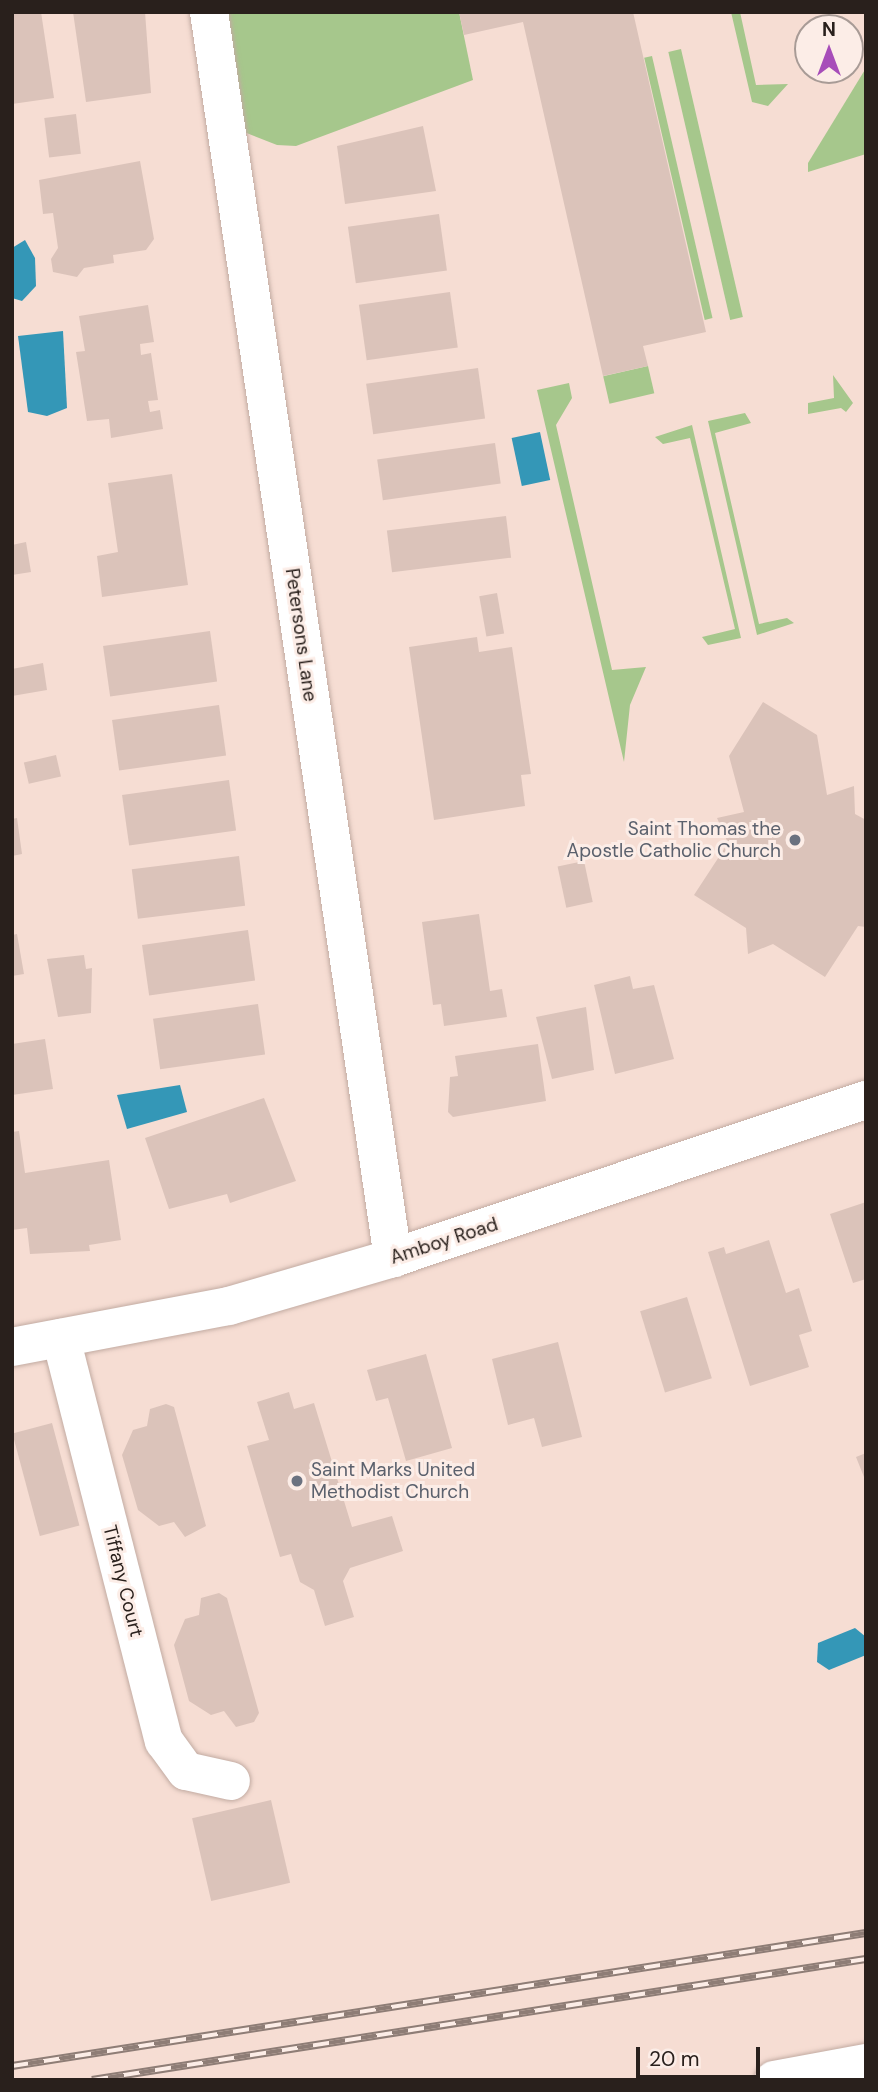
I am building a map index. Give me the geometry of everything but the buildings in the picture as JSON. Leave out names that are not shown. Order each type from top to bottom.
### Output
[{"type":"street","name":"Petersons Lane","points":[[209,12],[393,1258]]},
{"type":"street","name":"Amboy Road","points":[[12,1347],[229,1306],[393,1258],[866,1100]]},
{"type":"street","name":"Tiffany Court","points":[[61,1338],[164,1741],[186,1772],[231,1781]]},
{"type":"street","points":[[774,2080],[866,2063]]},
{"type":"green space","points":[[224,12],[459,12],[473,80],[296,146],[277,145],[244,132]]},
{"type":"green space","points":[[731,12],[740,12],[756,85],[788,84],[768,106],[752,102]]},
{"type":"green space","points":[[681,49],[743,317],[730,320],[668,52]]},
{"type":"green space","points":[[652,56],[713,318],[705,320],[644,58]]},
{"type":"green space","points":[[866,68],[866,154],[808,172],[808,163],[856,84],[864,84]]},
{"type":"green space","points":[[648,366],[654,393],[609,404],[603,376]]},
{"type":"green space","points":[[833,375],[853,403],[846,412],[841,408],[808,414],[808,403],[834,398]]},
{"type":"green space","points":[[569,383],[572,398],[556,425],[612,670],[646,667],[630,705],[624,762],[537,390]]},
{"type":"green space","points":[[745,413],[751,423],[715,433],[759,624],[787,618],[794,623],[757,635],[708,421]]},
{"type":"green space","points":[[692,425],[741,638],[708,645],[702,637],[735,629],[690,438],[663,444],[655,437]]},
{"type":"water","points":[[25,240],[35,258],[36,286],[22,301],[12,298],[12,248]]},
{"type":"water","points":[[63,331],[67,408],[47,416],[28,412],[18,336]]},
{"type":"water","points":[[540,432],[550,480],[522,486],[512,438]]},
{"type":"water","points":[[180,1085],[187,1112],[127,1129],[117,1095]]},
{"type":"water","points":[[855,1628],[866,1637],[866,1655],[829,1670],[817,1662],[818,1643]]},
{"type":"railway","points":[[12,2066],[866,1933]]},
{"type":"railway","points":[[92,2080],[866,1959]]},
{"type":"place","name":"Saint Thomas the Apostle Catholic Church","points":[[795,840]]},
{"type":"place","name":"Saint Marks United Methodist Church","points":[[297,1481]]}]
